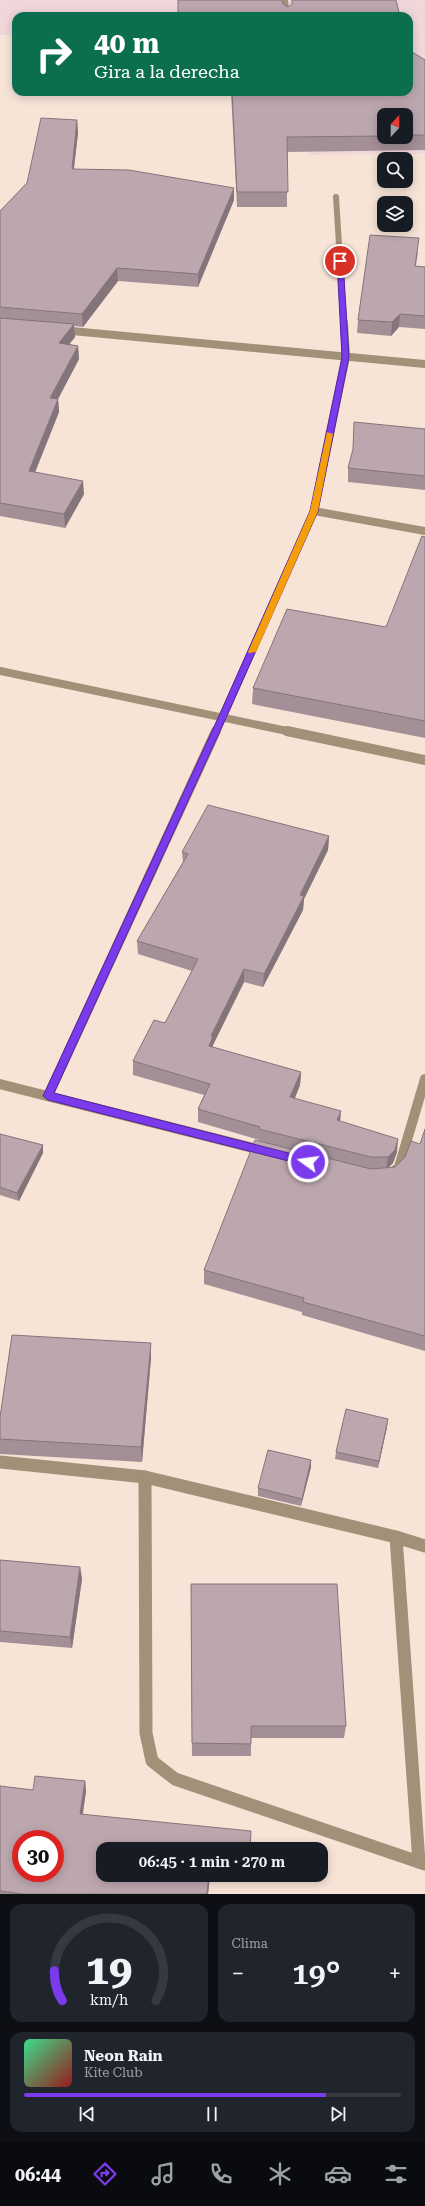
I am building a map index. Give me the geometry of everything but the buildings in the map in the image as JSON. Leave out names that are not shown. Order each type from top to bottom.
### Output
[{"type":"street","points":[[277,5],[285,2],[286,12]]},
{"type":"street","points":[[48,1096],[222,718],[314,511],[346,357],[336,197]]},
{"type":"street","points":[[55,330],[425,364]]},
{"type":"street","points":[[314,511],[425,531]]},
{"type":"street","points":[[0,671],[425,760]]},
{"type":"street","points":[[382,1176],[389,1176],[399,1167],[425,1079]]},
{"type":"street","points":[[0,1084],[277,1154]]},
{"type":"street","points":[[0,1462],[145,1477],[396,1537],[425,1546]]},
{"type":"street","points":[[145,1477],[146,1733],[152,1761],[175,1779],[422,1863],[396,1537]]},
{"type":"shaded area","points":[[0,0],[425,0],[425,154],[413,154],[413,152],[377,152],[377,154],[308,155],[301,96],[413,96],[413,12],[12,12],[12,35],[0,35]]},
{"type":"slow traffic","points":[[252,652],[314,511],[330,434]]},
{"type":"route","points":[[308,1162],[48,1096],[222,718],[314,511],[346,357],[340,261]]}]
